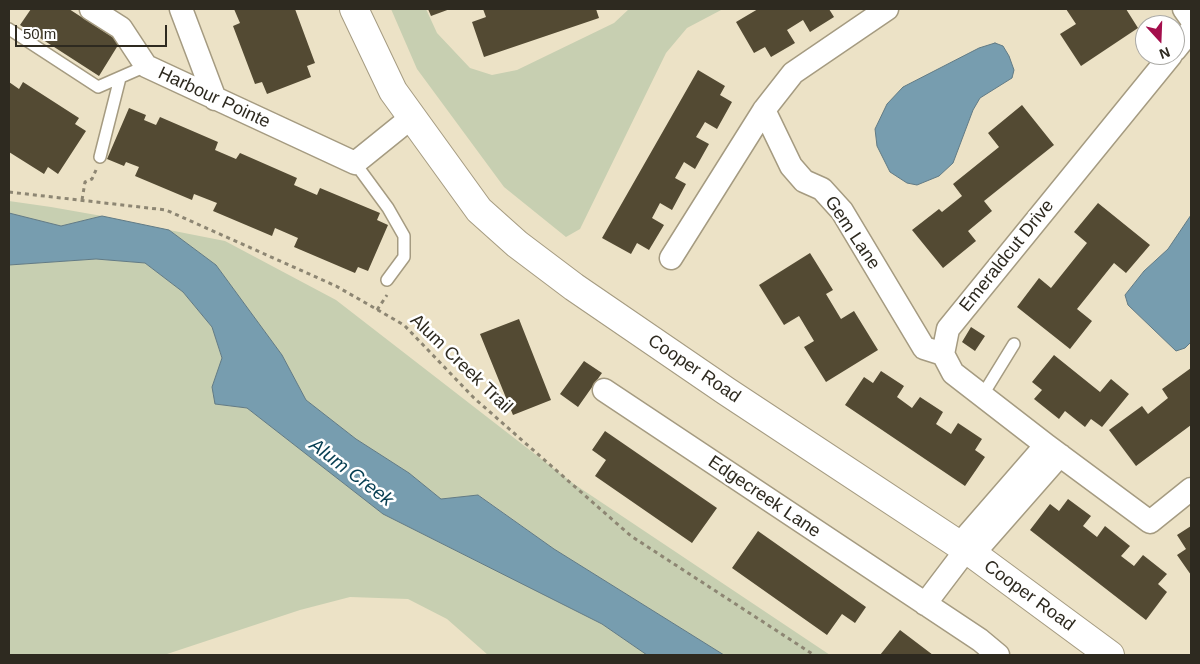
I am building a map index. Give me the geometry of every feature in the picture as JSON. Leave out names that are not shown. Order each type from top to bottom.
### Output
[{"type":"street","name":"Harbour Pointe","points":[[91,9],[121,28],[146,66],[355,163]]},
{"type":"street","points":[[181,9],[215,99]]},
{"type":"street","name":"Cooper Road","points":[[354,9],[393,91],[479,210],[517,244],[574,286],[726,391],[966,550],[1110,655]]},
{"type":"street","points":[[671,258],[764,110],[793,73],[887,9]]},
{"type":"street","points":[[1184,9],[1191,19]]},
{"type":"street","name":"Emeraldcut Drive","points":[[943,354],[948,329],[1163,65]]},
{"type":"street","name":"Gem Lane","points":[[764,110],[790,166],[804,181],[822,189],[842,212],[924,348],[943,354]]},
{"type":"street","points":[[355,163],[412,117]]},
{"type":"street","points":[[943,354],[953,373],[1150,522],[1191,489]]},
{"type":"street","name":"Edgecreek Lane","points":[[604,390],[998,655]]},
{"type":"street","points":[[924,604],[966,550],[1053,450]]},
{"type":"lane","points":[[9,29],[98,88],[146,66]]},
{"type":"lane","points":[[100,157],[120,78]]},
{"type":"lane","name":"Harbour Pointe","points":[[355,163],[388,208],[404,236],[404,257],[388,280]]},
{"type":"lane","points":[[982,396],[1014,344]]},
{"type":"path","points":[[82,200],[82,187],[95,173],[100,157]]},
{"type":"path","name":"Alum Creek Trail","points":[[9,192],[166,210],[336,286],[404,325],[474,398],[630,536],[814,655]]},
{"type":"green space","points":[[391,9],[426,9],[437,33],[470,68],[492,75],[517,70],[614,23],[629,9],[723,9],[687,28],[666,53],[580,229],[566,237],[504,187],[417,69]]},
{"type":"green space","points":[[9,201],[102,216],[61,226],[9,213]]},
{"type":"green space","points":[[169,230],[225,241],[336,300],[571,482],[830,655],[724,655],[554,549],[479,495],[441,499],[409,473],[356,439],[306,400],[282,355],[216,265]]},
{"type":"green space","points":[[96,259],[145,263],[183,292],[212,327],[222,359],[212,387],[216,404],[247,408],[383,514],[602,624],[647,655],[488,655],[447,619],[408,599],[350,597],[300,610],[164,655],[9,655],[9,265]]},
{"type":"water","points":[[995,43],[1003,46],[1009,56],[1014,70],[1012,78],[980,98],[973,110],[953,163],[939,176],[917,185],[907,183],[890,172],[877,146],[875,129],[887,104],[903,87],[979,48]]},
{"type":"water","name":"Alum Creek","points":[[9,213],[61,226],[102,216],[169,230],[216,265],[282,355],[306,400],[356,439],[409,473],[441,499],[478,495],[554,549],[724,655],[647,655],[602,624],[383,514],[247,408],[215,404],[212,387],[222,358],[212,327],[183,292],[145,263],[96,259],[9,265]]},
{"type":"water","points":[[1191,215],[1191,342],[1185,348],[1176,351],[1128,305],[1125,295],[1144,271],[1168,249]]},
{"type":"building","points":[[31,9],[69,9],[120,42],[99,76],[20,25]]},
{"type":"building","points":[[234,9],[295,9],[315,63],[307,66],[311,77],[267,94],[262,82],[255,84],[233,26],[240,23]]},
{"type":"building","points":[[428,9],[450,9],[431,16]]},
{"type":"building","points":[[483,9],[596,9],[599,18],[484,57],[472,22],[486,17]]},
{"type":"building","points":[[758,9],[829,9],[834,17],[810,32],[803,20],[787,30],[795,43],[771,57],[765,47],[754,53],[736,22]]},
{"type":"building","points":[[1066,9],[1126,9],[1135,23],[1135,30],[1081,66],[1060,34],[1076,24]]},
{"type":"building","points":[[698,70],[725,86],[720,95],[732,102],[717,129],[705,122],[696,137],[709,144],[695,169],[684,162],[675,178],[686,184],[672,210],[660,203],[652,218],[664,225],[649,250],[637,243],[631,254],[602,238]]},
{"type":"building","points":[[9,82],[19,89],[23,82],[79,118],[75,124],[86,131],[58,174],[48,167],[44,174],[9,152]]},
{"type":"building","points":[[1022,105],[1054,145],[984,201],[992,211],[968,231],[976,241],[943,268],[912,230],[939,209],[942,212],[962,196],[953,184],[999,147],[988,133]]},
{"type":"building","points":[[129,108],[146,115],[144,120],[156,125],[160,117],[218,142],[215,150],[236,159],[240,153],[297,178],[294,185],[317,195],[320,188],[380,213],[377,220],[388,225],[368,271],[358,267],[355,273],[294,247],[298,238],[275,228],[272,236],[213,211],[217,203],[194,194],[192,200],[135,176],[139,167],[126,162],[124,166],[107,159]]},
{"type":"building","points":[[1098,203],[1150,245],[1126,273],[1114,263],[1077,309],[1092,321],[1070,349],[1017,307],[1039,278],[1051,288],[1087,243],[1074,232]]},
{"type":"building","points":[[810,253],[833,290],[826,294],[841,319],[854,311],[878,350],[826,382],[804,347],[814,341],[799,316],[784,325],[759,285]]},
{"type":"building","points":[[519,319],[551,400],[513,415],[480,334]]},
{"type":"building","points":[[971,327],[985,336],[975,351],[962,342]]},
{"type":"building","points":[[1054,355],[1100,392],[1111,379],[1129,394],[1102,427],[1091,419],[1085,427],[1065,411],[1059,419],[1034,399],[1042,390],[1032,382]]},
{"type":"building","points":[[584,361],[602,373],[578,407],[560,394]]},
{"type":"building","points":[[1191,368],[1191,425],[1136,466],[1109,430],[1142,406],[1148,414],[1168,398],[1162,389]]},
{"type":"building","points":[[881,371],[904,386],[897,397],[912,408],[920,397],[943,412],[936,424],[951,434],[958,423],[982,439],[975,450],[985,457],[965,486],[845,405],[864,377],[873,383]]},
{"type":"building","points":[[605,431],[717,508],[692,543],[595,476],[606,460],[592,450]]},
{"type":"building","points":[[1068,499],[1091,516],[1083,526],[1097,537],[1105,526],[1130,546],[1121,556],[1134,566],[1143,555],[1167,574],[1158,584],[1167,592],[1146,620],[1030,530],[1050,504],[1059,511]]},
{"type":"building","points":[[1191,526],[1191,575],[1177,555],[1186,549],[1177,535]]},
{"type":"building","points":[[758,531],[866,607],[855,623],[842,614],[827,635],[732,568]]},
{"type":"building","points":[[900,630],[933,655],[880,655]]}]
